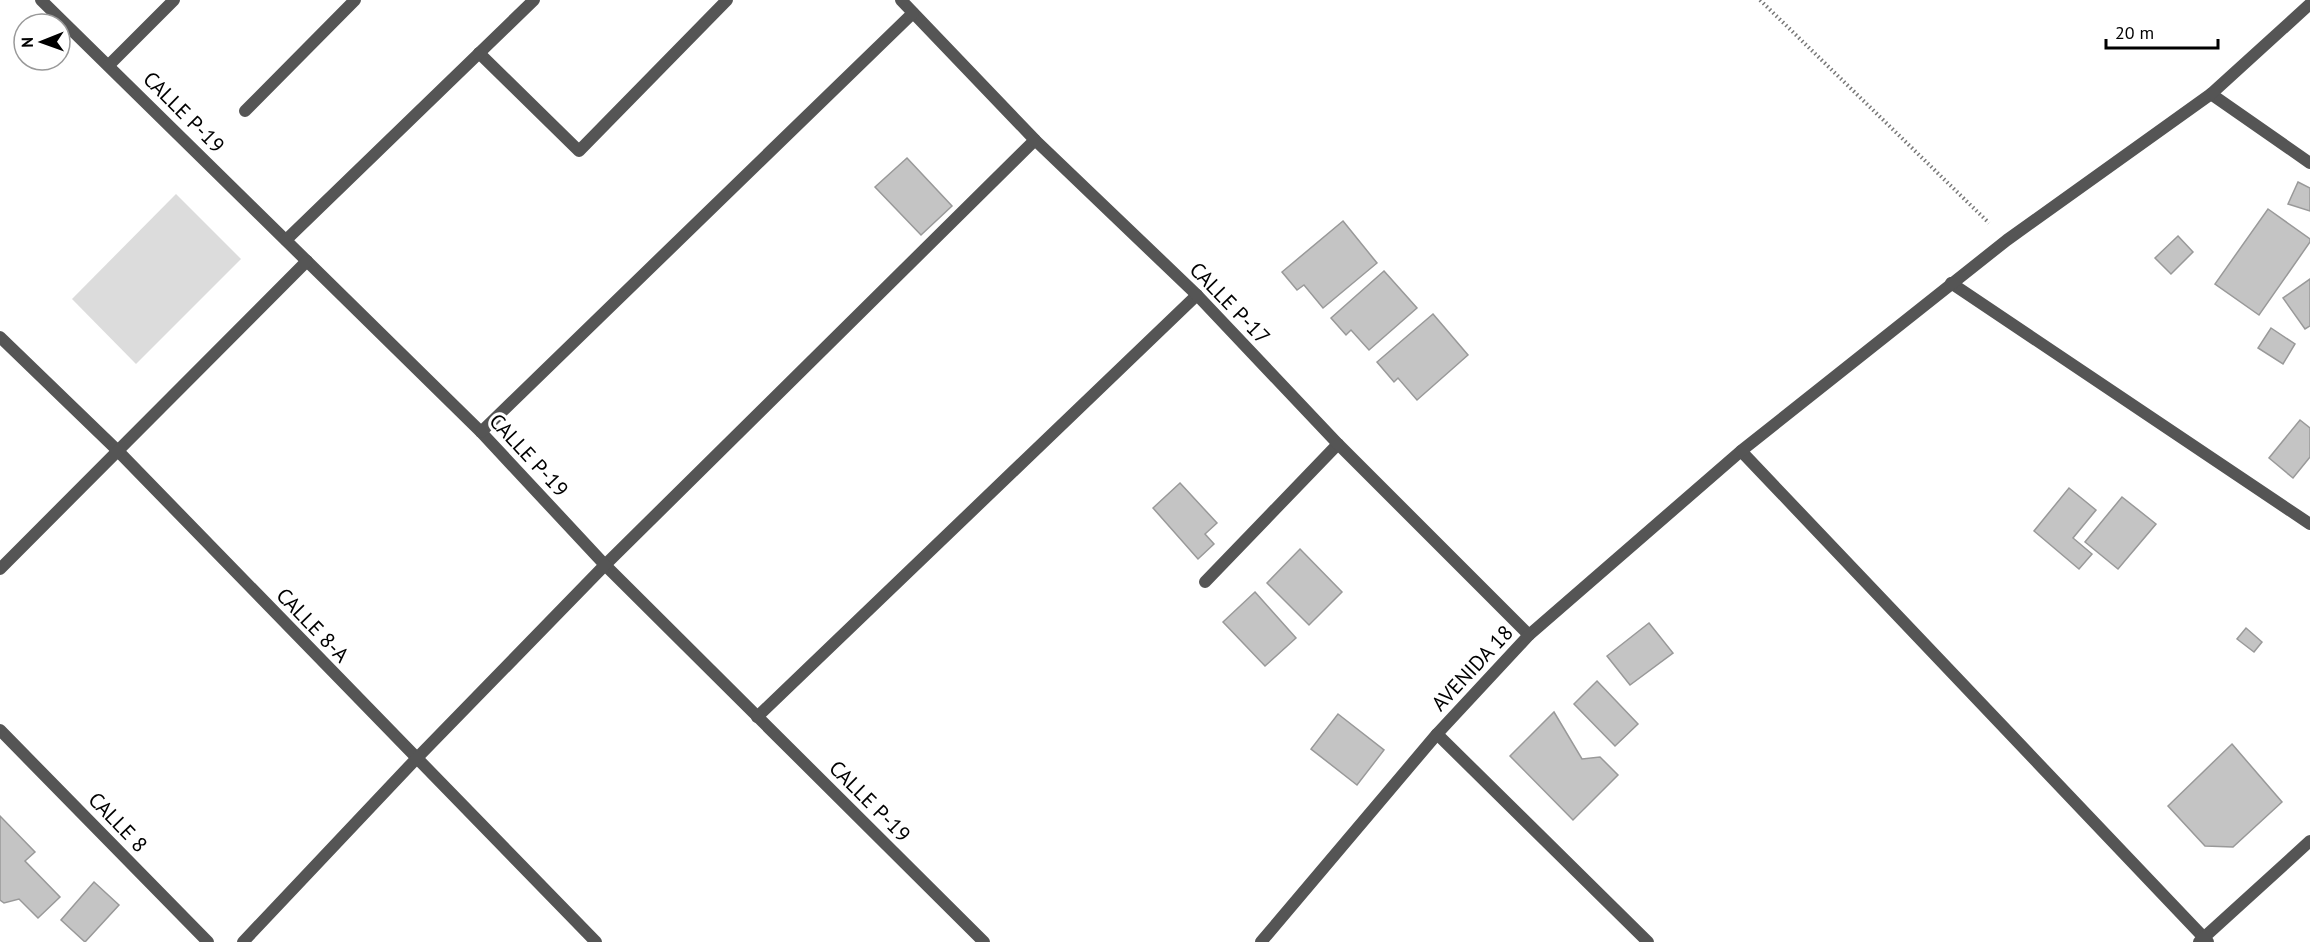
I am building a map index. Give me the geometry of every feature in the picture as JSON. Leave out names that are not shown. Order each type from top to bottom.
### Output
[{"type":"street","name":"CALLE P-19","points":[[41,0],[481,432],[605,565],[984,942]]},
{"type":"street","points":[[109,65],[174,0]]},
{"type":"street","points":[[245,111],[355,0]]},
{"type":"street","points":[[286,240],[534,0]]},
{"type":"street","points":[[479,53],[579,151],[727,0]]},
{"type":"street","name":"CALLE P-17","points":[[901,0],[1035,140],[1197,295],[1338,444],[1529,635]]},
{"type":"street","name":"AVENIDA 18","points":[[1261,942],[1437,734],[1529,635],[1741,451],[2007,240],[2211,94],[2310,4]]},
{"type":"street","points":[[481,432],[914,13]]},
{"type":"street","points":[[2211,94],[2310,163]]},
{"type":"street","points":[[243,942],[416,759],[605,565],[1035,140]]},
{"type":"street","points":[[0,569],[307,261]]},
{"type":"street","points":[[1951,283],[2310,524]]},
{"type":"street","points":[[757,717],[1197,295]]},
{"type":"street","name":"CALLE 8-A","points":[[0,337],[117,450],[596,942]]},
{"type":"street","points":[[1205,582],[1338,444]]},
{"type":"street","points":[[1741,451],[2203,940],[2310,841]]},
{"type":"street","name":"CALLE 8","points":[[0,730],[208,942]]},
{"type":"street","points":[[1437,734],[1648,942]]},
{"type":"path","points":[[1760,0],[2007,240]]},
{"type":"shaded area","points":[[176,194],[241,259],[136,364],[72,299]]},
{"type":"building","points":[[907,158],[952,206],[921,235],[875,187]]},
{"type":"building","points":[[2298,182],[2310,188],[2310,211],[2288,204]]},
{"type":"building","points":[[2268,209],[2310,239],[2310,242],[2259,315],[2215,284]]},
{"type":"building","points":[[1343,221],[1377,263],[1323,308],[1304,285],[1297,290],[1282,272]]},
{"type":"building","points":[[2178,236],[2193,252],[2171,274],[2155,258]]},
{"type":"building","points":[[1384,271],[1417,308],[1369,350],[1351,330],[1346,335],[1331,318]]},
{"type":"building","points":[[2310,279],[2310,326],[2305,329],[2283,298]]},
{"type":"building","points":[[1433,314],[1468,355],[1417,400],[1398,378],[1394,382],[1377,362]]},
{"type":"building","points":[[2271,328],[2295,344],[2283,364],[2258,348]]},
{"type":"building","points":[[2300,420],[2310,428],[2310,457],[2293,478],[2269,458]]},
{"type":"building","points":[[1180,483],[1217,523],[1205,534],[1214,544],[1198,559],[1153,508]]},
{"type":"building","points":[[2069,488],[2096,510],[2073,538],[2092,554],[2079,569],[2034,531]]},
{"type":"building","points":[[2122,497],[2156,524],[2118,569],[2085,542]]},
{"type":"building","points":[[1300,549],[1342,592],[1309,625],[1267,583]]},
{"type":"building","points":[[1255,592],[1296,638],[1265,666],[1223,622]]},
{"type":"building","points":[[1649,623],[1673,653],[1630,685],[1607,656]]},
{"type":"building","points":[[2246,628],[2262,642],[2254,652],[2237,639]]},
{"type":"building","points":[[1597,681],[1638,724],[1615,746],[1574,704]]},
{"type":"building","points":[[1554,712],[1582,759],[1600,757],[1618,775],[1573,820],[1510,756]]},
{"type":"building","points":[[1338,714],[1384,750],[1357,785],[1311,749]]},
{"type":"building","points":[[2232,744],[2282,802],[2233,847],[2205,846],[2168,806]]},
{"type":"building","points":[[0,816],[35,852],[25,861],[60,897],[38,918],[19,899],[4,903],[0,900]]},
{"type":"building","points":[[94,882],[119,905],[85,942],[61,920]]}]
